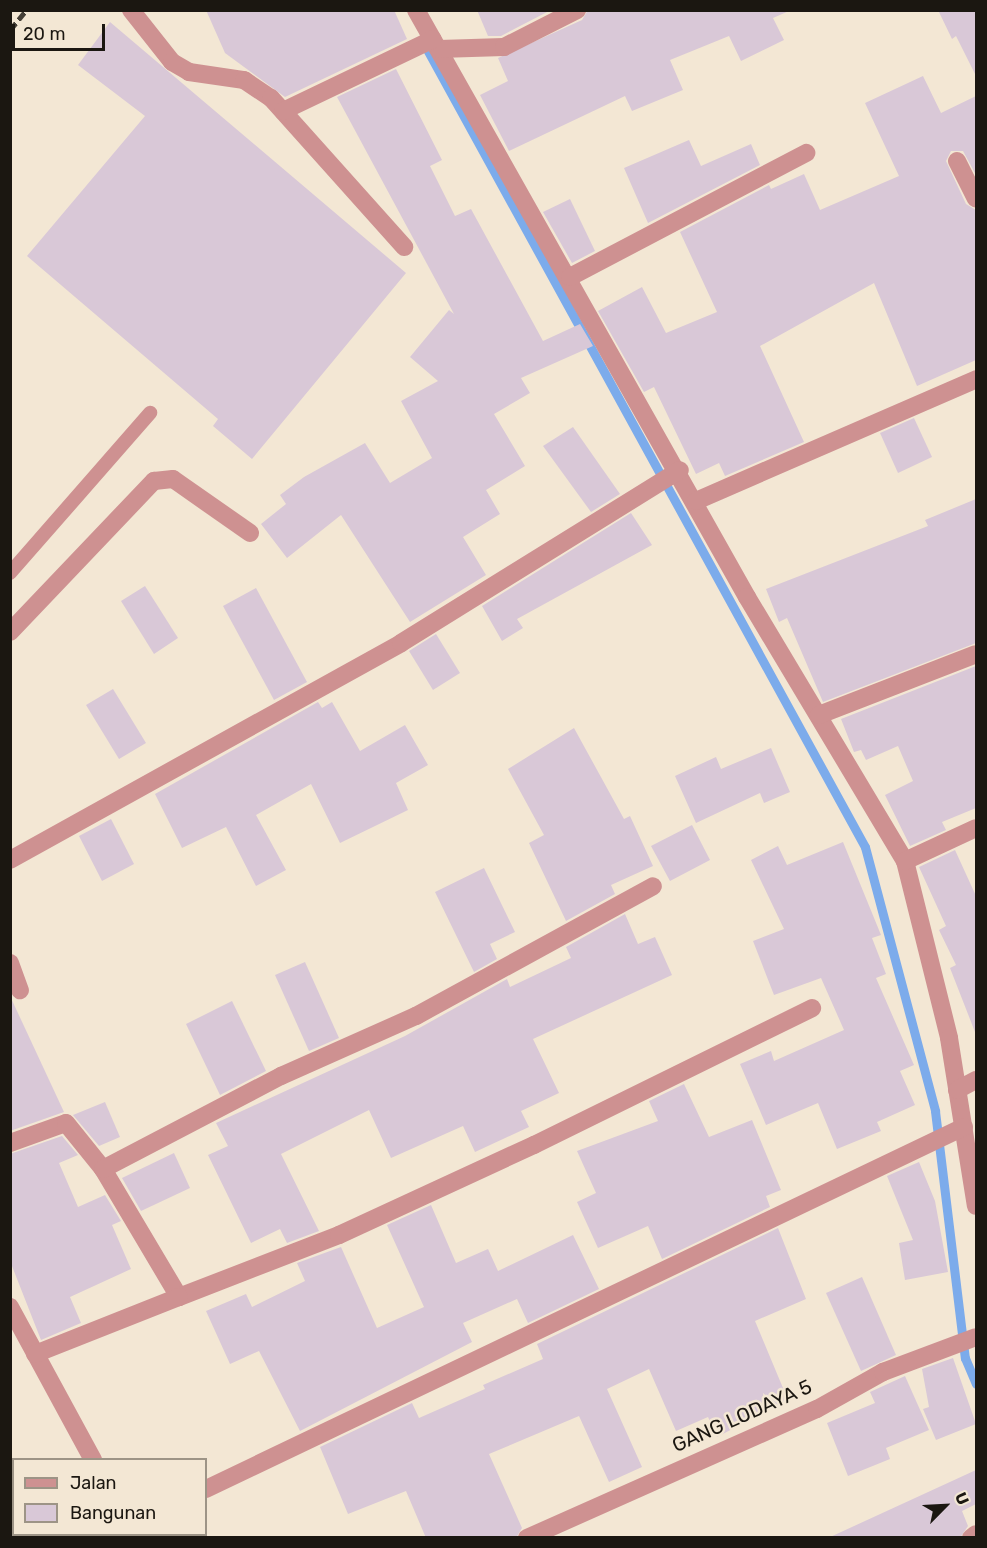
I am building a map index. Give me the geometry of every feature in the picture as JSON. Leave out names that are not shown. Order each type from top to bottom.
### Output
[{"type":"street","points":[[131,10],[172,62],[189,72],[244,80],[283,111],[404,247]]},
{"type":"street","points":[[416,10],[430,44],[570,277],[677,472],[905,861],[917,895],[957,1090],[958,1129],[976,1206]]},
{"type":"street","points":[[283,111],[430,44],[504,47],[577,10]]},
{"type":"street","points":[[570,277],[806,153]]},
{"type":"street","points":[[957,160],[976,199]]},
{"type":"street","points":[[696,501],[976,379]]},
{"type":"street","points":[[10,860],[400,644],[677,472]]},
{"type":"street","points":[[10,632],[154,481],[172,479],[249,533]]},
{"type":"street","points":[[819,715],[976,654]]},
{"type":"street","points":[[905,861],[976,828]]},
{"type":"street","points":[[103,1169],[281,1076],[416,1016],[653,886]]},
{"type":"street","points":[[10,963],[20,990]]},
{"type":"street","points":[[35,1354],[308,1248],[513,1155],[812,1008]]},
{"type":"street","points":[[957,1090],[976,1080]]},
{"type":"street","points":[[10,1143],[66,1123],[103,1169],[179,1297]]},
{"type":"street","points":[[207,1489],[924,1143],[958,1129]]},
{"type":"street","points":[[10,1306],[92,1458]]},
{"type":"street","name":"GANG LODAYA 5","points":[[527,1538],[950,1345],[976,1337]]},
{"type":"street","points":[[971,1538],[976,1534]]},
{"type":"lane","points":[[10,573],[150,412]]},
{"type":"building","points":[[206,10],[394,10],[407,39],[285,97],[225,53]]},
{"type":"building","points":[[477,10],[551,10],[501,36],[488,36]]},
{"type":"building","points":[[588,10],[789,11],[773,18],[784,40],[741,61],[729,36],[670,60],[683,90],[632,111],[625,96],[509,151],[480,95],[508,81],[498,58],[582,20]]},
{"type":"building","points":[[938,10],[976,10],[976,76],[956,36],[952,39]]},
{"type":"building","points":[[110,22],[406,273],[252,459],[213,426],[218,419],[27,256],[145,116],[78,65]]},
{"type":"building","points":[[396,69],[442,160],[430,166],[455,216],[471,209],[543,341],[580,324],[593,346],[521,378],[530,393],[494,414],[525,466],[486,490],[500,514],[463,537],[486,575],[410,622],[341,515],[287,558],[261,524],[286,504],[280,495],[304,477],[365,443],[390,483],[432,458],[401,401],[438,381],[410,357],[449,310],[454,314],[337,97]]},
{"type":"building","points":[[923,76],[941,113],[976,96],[976,175],[963,151],[951,151],[946,161],[966,204],[976,210],[976,360],[917,386],[874,283],[760,346],[804,442],[725,476],[719,463],[696,474],[654,387],[644,392],[598,311],[642,287],[666,333],[717,312],[680,232],[769,185],[771,189],[804,174],[820,210],[899,176],[865,103]]},
{"type":"building","points":[[689,140],[701,166],[751,144],[760,165],[648,223],[624,168]]},
{"type":"building","points":[[570,199],[595,251],[572,263],[543,212]]},
{"type":"building","points":[[914,418],[932,457],[898,473],[880,433]]},
{"type":"building","points":[[573,427],[620,494],[591,512],[543,446]]},
{"type":"building","points":[[976,499],[976,643],[823,702],[787,618],[779,622],[766,589],[928,526],[925,520]]},
{"type":"building","points":[[631,513],[652,545],[517,619],[523,628],[502,641],[482,606]]},
{"type":"building","points":[[145,586],[178,638],[154,654],[121,601]]},
{"type":"building","points":[[256,588],[307,682],[274,700],[223,606]]},
{"type":"building","points":[[436,634],[460,673],[433,690],[409,651]]},
{"type":"building","points":[[976,666],[976,808],[942,822],[946,830],[910,846],[885,795],[913,781],[898,746],[866,760],[861,750],[854,752],[841,719]]},
{"type":"building","points":[[113,689],[146,743],[119,759],[86,705]]},
{"type":"building","points":[[318,702],[322,708],[332,702],[360,751],[405,725],[428,765],[396,783],[408,810],[340,843],[311,784],[256,815],[286,870],[256,886],[226,827],[182,848],[155,794]]},
{"type":"building","points":[[574,728],[624,819],[630,816],[653,866],[611,885],[615,894],[566,921],[529,843],[544,835],[508,769]]},
{"type":"building","points":[[771,748],[790,792],[764,803],[760,793],[696,823],[675,776],[716,757],[721,769]]},
{"type":"building","points":[[111,819],[134,864],[102,881],[79,836]]},
{"type":"building","points":[[692,825],[710,860],[670,881],[651,846]]},
{"type":"building","points":[[843,842],[881,935],[872,938],[886,974],[876,978],[914,1065],[900,1071],[915,1105],[877,1122],[881,1131],[837,1149],[818,1103],[766,1125],[740,1064],[771,1051],[774,1061],[844,1030],[821,978],[774,995],[753,941],[784,929],[751,860],[778,846],[787,865]]},
{"type":"building","points":[[955,850],[976,896],[975,1032],[950,968],[956,965],[939,930],[946,926],[919,867]]},
{"type":"building","points":[[484,868],[515,932],[490,944],[497,959],[474,972],[435,892]]},
{"type":"building","points":[[625,914],[638,944],[655,937],[672,975],[533,1039],[559,1093],[521,1111],[529,1127],[475,1152],[463,1126],[391,1158],[369,1110],[281,1154],[319,1231],[287,1243],[280,1229],[251,1243],[208,1155],[228,1146],[216,1123],[405,1036],[507,979],[510,987],[571,958],[566,947]]},
{"type":"building","points":[[305,962],[339,1038],[309,1051],[275,975]]},
{"type":"building","points":[[10,996],[64,1112],[10,1131]]},
{"type":"building","points":[[232,1001],[266,1071],[220,1095],[186,1024]]},
{"type":"building","points":[[684,1084],[709,1137],[752,1120],[781,1190],[766,1196],[770,1207],[662,1259],[648,1226],[598,1248],[577,1202],[596,1193],[577,1151],[658,1121],[649,1101]]},
{"type":"building","points":[[105,1102],[120,1137],[99,1146],[73,1115]]},
{"type":"building","points":[[62,1136],[78,1155],[59,1163],[78,1207],[105,1195],[121,1221],[112,1225],[131,1269],[70,1297],[81,1323],[41,1340],[10,1261],[10,1154]]},
{"type":"building","points":[[174,1153],[190,1188],[141,1211],[122,1178]]},
{"type":"building","points":[[919,1162],[935,1201],[948,1272],[905,1280],[899,1243],[913,1240],[887,1176]]},
{"type":"building","points":[[431,1205],[456,1263],[488,1249],[498,1271],[573,1235],[599,1289],[528,1323],[517,1299],[463,1323],[472,1342],[300,1431],[259,1351],[230,1364],[206,1311],[246,1294],[252,1307],[305,1281],[297,1263],[341,1247],[377,1328],[424,1307],[387,1225]]},
{"type":"building","points":[[778,1228],[806,1299],[755,1321],[788,1400],[717,1437],[708,1417],[676,1431],[649,1369],[607,1389],[642,1467],[609,1482],[579,1416],[489,1454],[522,1528],[516,1538],[426,1538],[406,1491],[348,1514],[320,1447],[412,1403],[419,1418],[485,1389],[483,1385],[543,1359],[537,1344]]},
{"type":"building","points":[[862,1277],[896,1355],[861,1371],[826,1293]]},
{"type":"building","points":[[953,1358],[976,1424],[936,1440],[923,1409],[929,1407],[922,1369]]},
{"type":"building","points":[[905,1376],[929,1430],[886,1448],[890,1459],[848,1476],[827,1423],[875,1403],[870,1392]]},
{"type":"building","points":[[976,1470],[976,1504],[962,1511],[968,1526],[960,1538],[828,1538]]},
{"type":"waterway","points":[[423,42],[865,847],[935,1111],[965,1358],[976,1384]]},
{"type":"railway","points":[[10,30],[26,10]]}]
